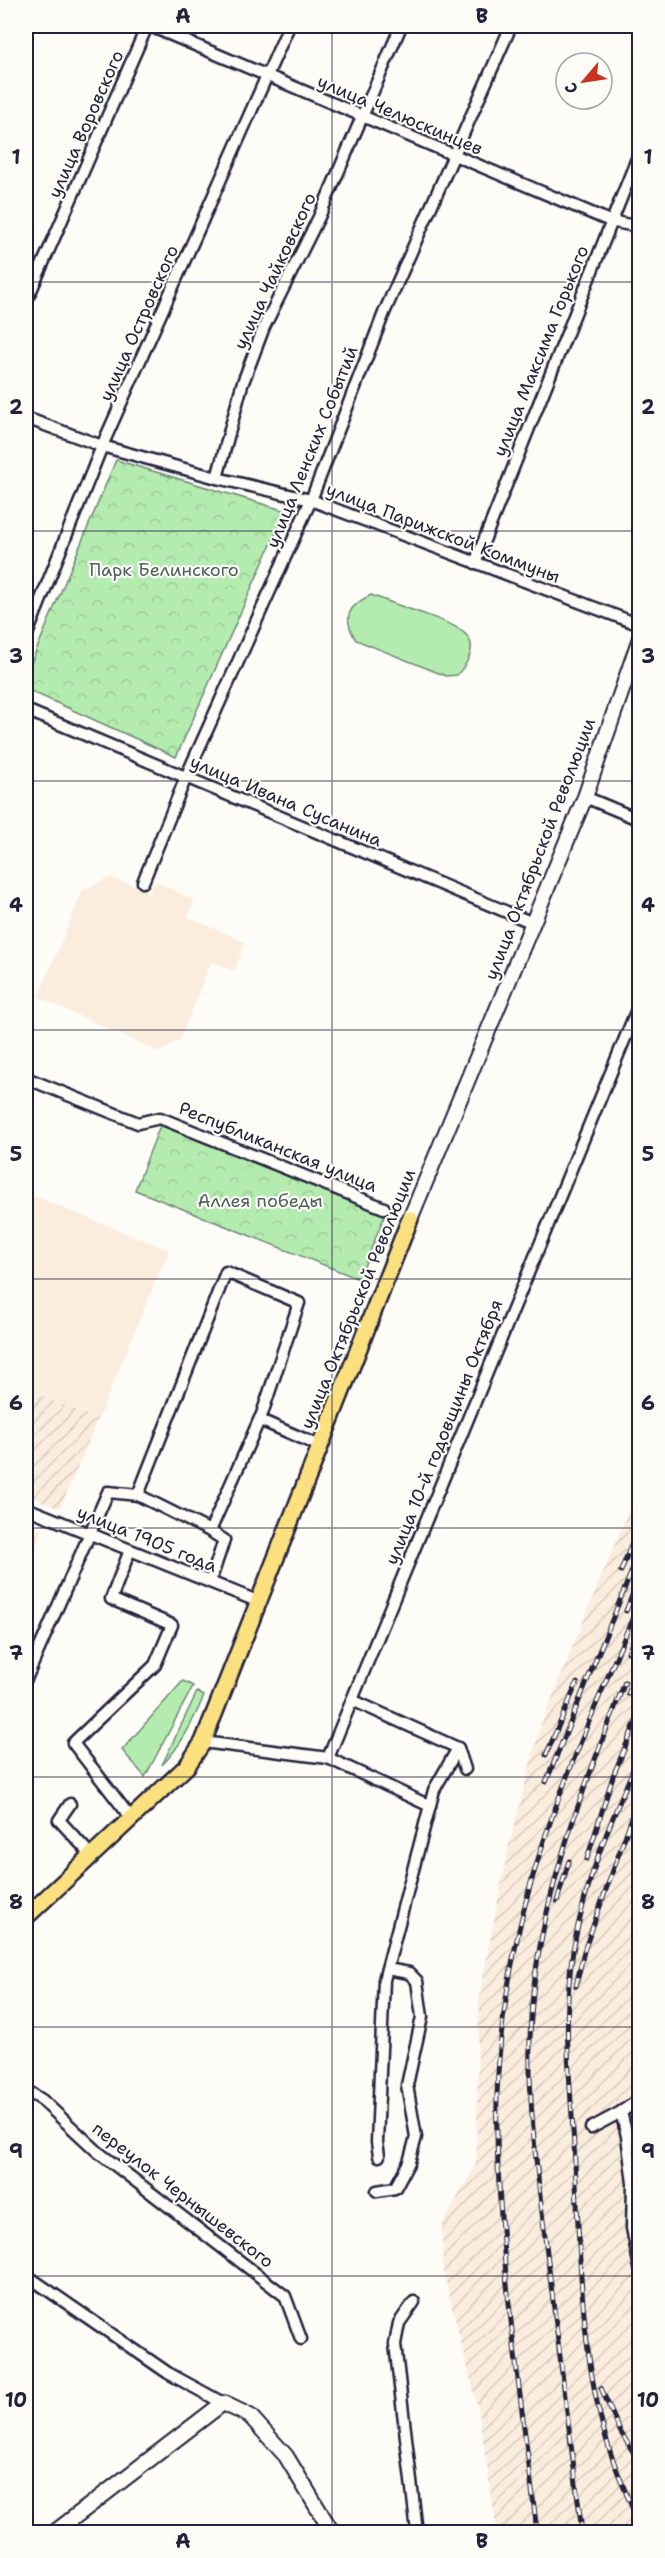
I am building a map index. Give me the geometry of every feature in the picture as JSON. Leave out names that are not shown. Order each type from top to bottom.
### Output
[{"type":"main road","name":"улица Октябрьской Революции","points":[[28,1910],[187,1766],[203,1742],[410,1219]]},
{"type":"street","name":"улица Челюскинцев","points":[[148,26],[610,221],[639,227]]},
{"type":"street","name":"улица Воровского","points":[[26,302],[148,26]]},
{"type":"street","name":"улица Островского","points":[[26,637],[102,446],[289,26]]},
{"type":"street","name":"улица Чайковского","points":[[217,478],[242,385],[264,327],[319,217],[401,26]]},
{"type":"street","name":"улица Ленских Событий","points":[[143,882],[186,777],[311,500],[384,313],[511,26]]},
{"type":"street","name":"улица Максима Горького","points":[[475,563],[639,151]]},
{"type":"street","name":"улица Парижской Коммуны","points":[[26,418],[102,446],[217,478],[311,500],[639,625]]},
{"type":"street","name":"улица Октябрьской Революции","points":[[410,1219],[585,797],[639,638]]},
{"type":"street","name":"улица Ивана Сусанина","points":[[26,710],[533,923]]},
{"type":"street","points":[[585,797],[639,820]]},
{"type":"street","name":"улица 10-й годовщины Октября","points":[[328,1758],[639,1002]]},
{"type":"street","name":"Республиканская улица","points":[[26,1078],[138,1123],[160,1118],[384,1208]]},
{"type":"street","points":[[138,1495],[226,1272],[298,1303],[260,1418],[210,1531]]},
{"type":"street","points":[[260,1418],[260,1420],[320,1446]]},
{"type":"street","points":[[26,1679],[108,1492],[138,1495],[224,1540],[210,1582]]},
{"type":"street","name":"улица 1905 года","points":[[26,1508],[257,1601]]},
{"type":"street","points":[[130,1550],[111,1599],[172,1625],[155,1665],[73,1743],[131,1818]]},
{"type":"street","points":[[352,1701],[458,1748],[465,1769]]},
{"type":"street","points":[[203,1742],[328,1758],[430,1806]]},
{"type":"street","points":[[379,2156],[378,2119],[384,1980],[434,1790],[458,1748]]},
{"type":"street","points":[[70,1804],[59,1820],[91,1855]]},
{"type":"street","points":[[377,2191],[395,2188],[409,2163],[416,2137],[407,2085],[422,2017],[417,1981],[409,1973],[387,1969]]},
{"type":"street","name":"переулок Чернышевского","points":[[26,2090],[42,2100],[98,2152],[285,2296],[301,2339]]},
{"type":"street","points":[[591,2128],[621,2112],[639,2099]]},
{"type":"street","points":[[621,2112],[627,2136],[633,2183],[632,2228],[639,2268]]},
{"type":"street","points":[[26,2275],[168,2373],[250,2416],[286,2456],[332,2532]]},
{"type":"street","points":[[414,2302],[399,2323],[395,2344],[417,2532]]},
{"type":"street","points":[[56,2532],[223,2403]]},
{"type":"shaded area","points":[[110,877],[149,892],[155,881],[194,900],[188,917],[245,942],[235,971],[211,962],[180,1040],[160,1052],[38,997],[83,890]]},
{"type":"shaded area","points":[[26,1193],[169,1250],[98,1419],[26,1389]]},
{"type":"shaded area","points":[[26,1389],[98,1419],[60,1509],[26,1495]]},
{"type":"shaded area","points":[[639,1485],[639,2532],[497,2532],[478,2409],[443,2271],[442,2225],[476,2164],[479,1996],[508,1849],[540,1727]]},
{"type":"shaded area","points":[[26,1524],[42,1531],[26,1572]]},
{"type":"green space","name":"Парк Белинского","points":[[116,460],[286,511],[176,757],[26,689],[26,675]]},
{"type":"green space","points":[[371,595],[448,623],[466,634],[471,651],[467,662],[457,675],[446,676],[356,640],[349,625],[350,613],[357,603]]},
{"type":"green space","name":"Аллея победы","points":[[161,1123],[386,1212],[359,1279],[135,1190]]},
{"type":"green space","points":[[183,1681],[193,1686],[145,1777],[122,1750]]},
{"type":"green space","points":[[197,1692],[204,1696],[196,1715],[181,1741],[162,1765]]},
{"type":"railway","points":[[621,1571],[640,1522]]},
{"type":"railway","points":[[546,1782],[640,1551]]},
{"type":"railway","points":[[626,1611],[640,1575]]},
{"type":"railway","points":[[537,2532],[502,2235],[497,2111],[501,2039],[516,1944],[539,1856],[570,1769],[640,1600]]},
{"type":"railway","points":[[628,1652],[640,1625]]},
{"type":"railway","points":[[628,1694],[640,1665]]},
{"type":"railway","points":[[582,2532],[535,2150],[530,2081],[531,2012],[541,1939],[560,1864],[584,1790],[625,1682]]},
{"type":"railway","points":[[546,1755],[577,1683]]},
{"type":"railway","points":[[587,1859],[613,1776],[640,1712]]},
{"type":"railway","points":[[640,1754],[609,1827],[584,1900],[573,1951],[567,2024],[580,2260],[592,2377],[610,2451],[640,2527]]},
{"type":"railway","points":[[576,1986],[584,1951],[640,1795]]},
{"type":"railway","points":[[557,1901],[569,1861]]},
{"type":"railway","points":[[601,2388],[620,2431],[640,2463]]}]
